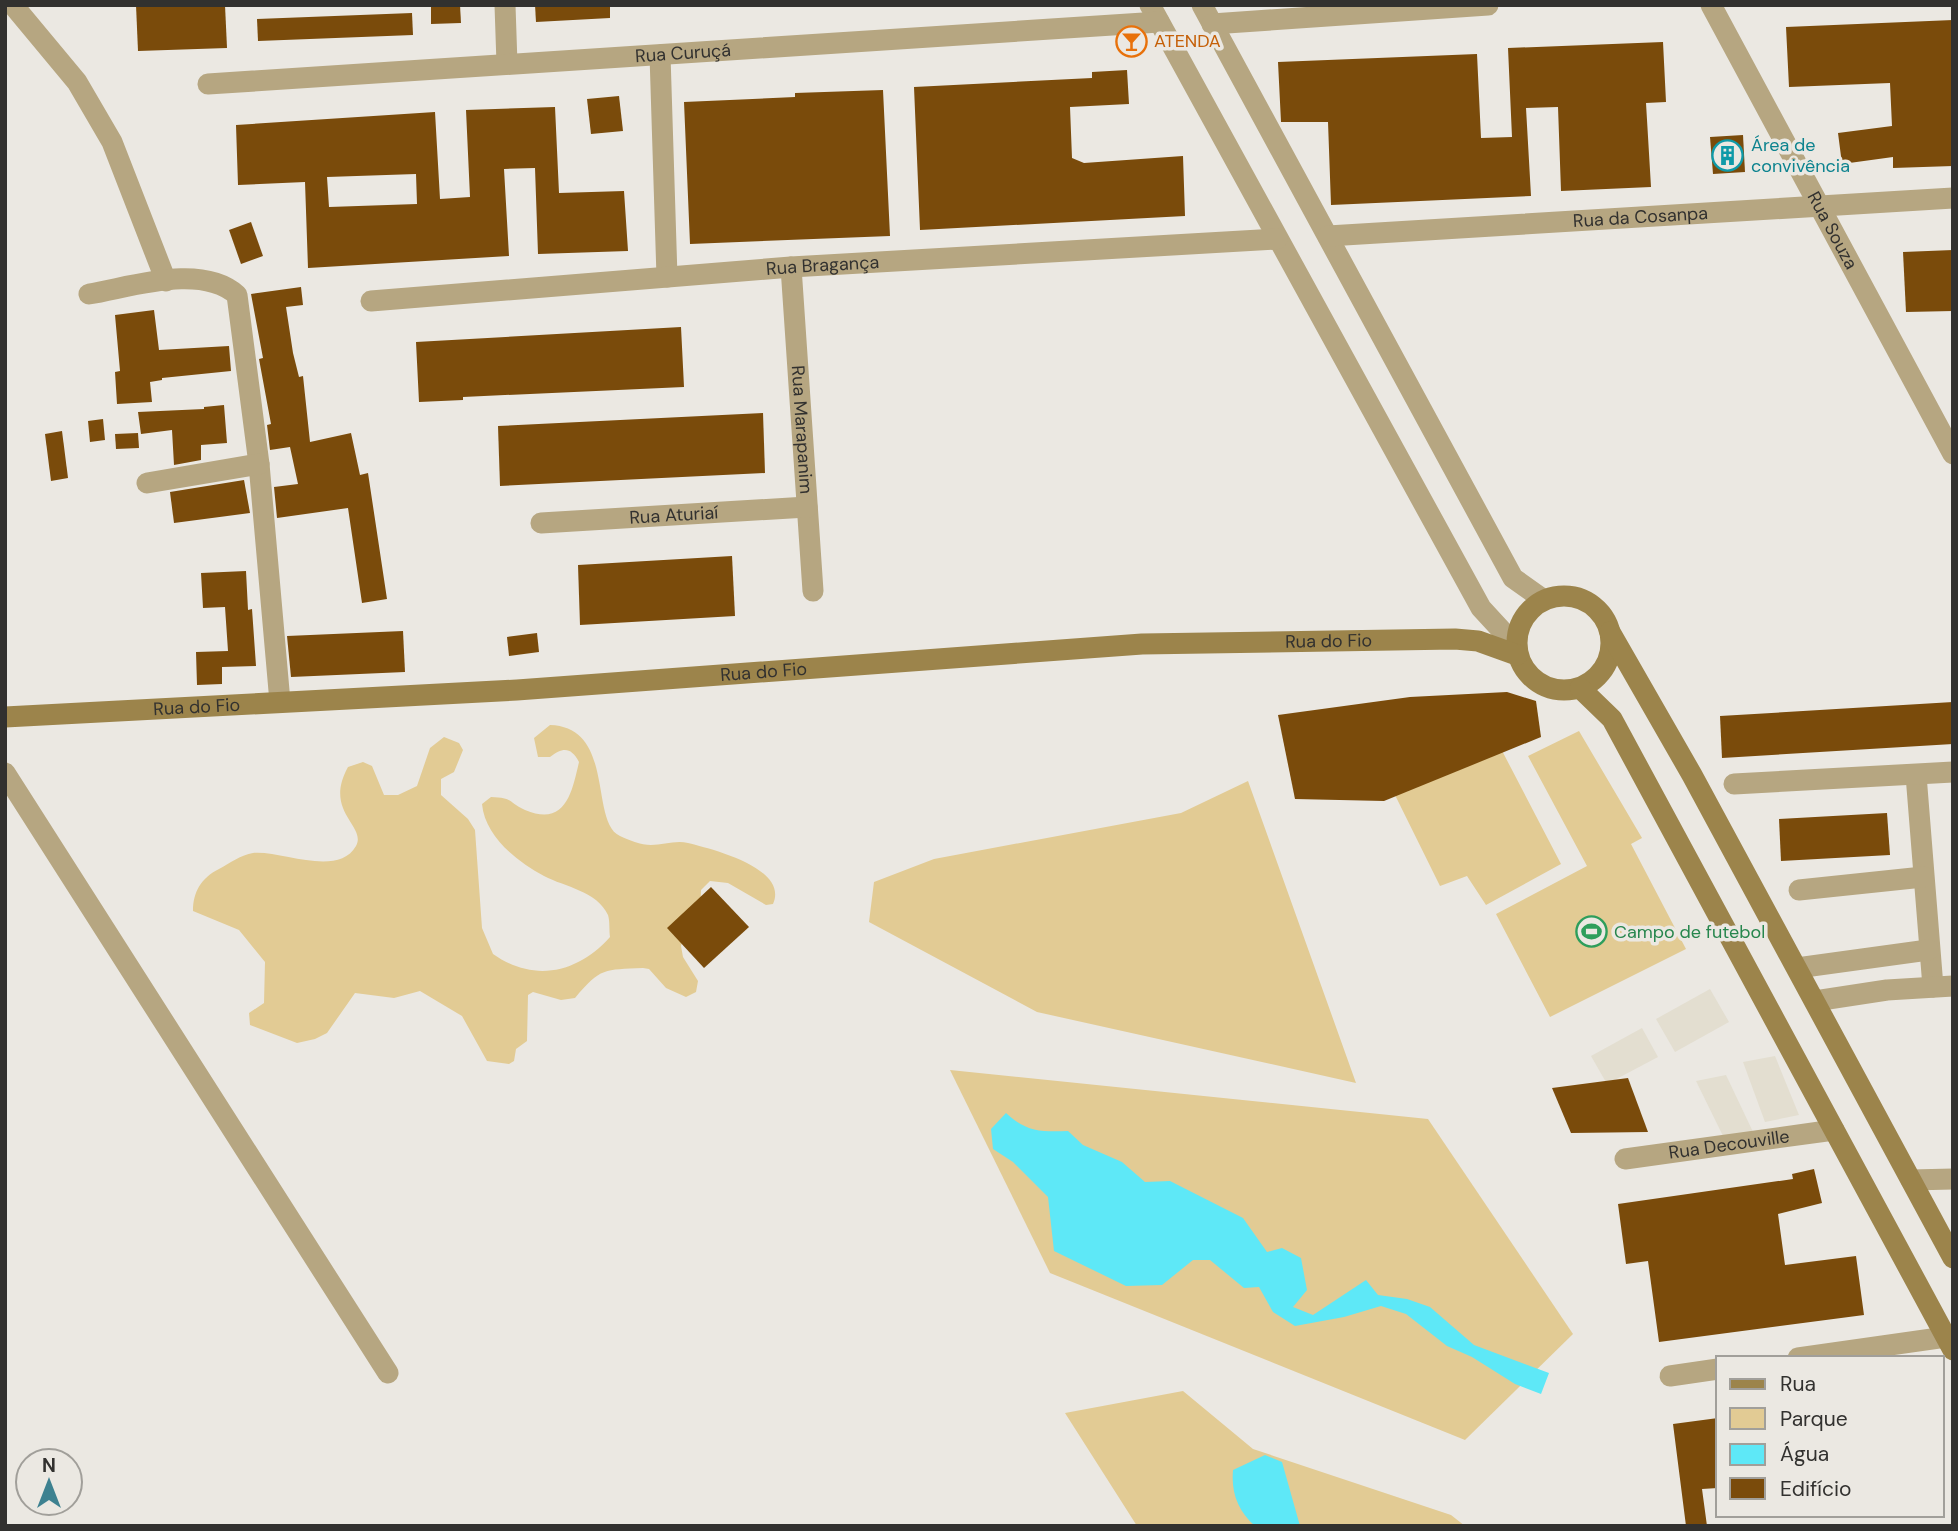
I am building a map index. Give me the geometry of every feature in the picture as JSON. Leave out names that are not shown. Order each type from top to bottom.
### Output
[{"type":"street","points":[[13,5],[77,82],[112,142],[166,281]]},
{"type":"street","points":[[505,5],[507,64]]},
{"type":"street","points":[[1488,5],[1207,14],[1513,578],[1544,600]]},
{"type":"street","name":"Rua Souza","points":[[1711,5],[1819,206],[1947,433],[1953,454]]},
{"type":"street","points":[[1154,14],[1481,608],[1517,650],[1526,672],[1541,685],[1560,690],[1580,688],[1592,681],[1609,660],[1611,632]]},
{"type":"street","name":"Rua Curuçá","points":[[208,84],[660,55],[1154,14]]},
{"type":"street","points":[[660,55],[667,277]]},
{"type":"street","name":"Rua da Cosanpa","points":[[1328,236],[1953,198]]},
{"type":"street","name":"Rua Bragança","points":[[371,301],[791,267],[1277,239]]},
{"type":"street","name":"Rua Marapanim","points":[[791,267],[813,591]]},
{"type":"street","points":[[89,294],[166,281],[216,282],[237,295],[259,464],[280,702]]},
{"type":"street","points":[[147,482],[259,464]]},
{"type":"street","name":"Rua Aturiaí","points":[[541,523],[807,507]]},
{"type":"street","points":[[1517,650],[1523,618],[1544,600],[1572,596],[1585,600],[1605,619],[1667,728],[1911,1180],[1947,1236],[1953,1258]]},
{"type":"street","name":"Rua do Fio","points":[[5,717],[517,690],[1142,645],[1455,639],[1517,650]]},
{"type":"street","points":[[1580,688],[1612,719],[1949,1343],[1818,1356]]},
{"type":"street","points":[[1734,784],[1953,772]]},
{"type":"street","points":[[5,773],[388,1373]]},
{"type":"street","points":[[1815,1001],[1943,986],[1928,950],[1916,775]]},
{"type":"street","points":[[1799,890],[1923,877]]},
{"type":"street","points":[[1797,968],[1928,950]]},
{"type":"street","name":"Rua Decouville","points":[[1625,1159],[1834,1130]]},
{"type":"street","points":[[1911,1180],[1953,1178]]},
{"type":"street","points":[[1670,1376],[1716,1369]]},
{"type":"shaded area","points":[[1710,989],[1729,1022],[1675,1052],[1656,1019]]},
{"type":"shaded area","points":[[1642,1028],[1658,1057],[1607,1084],[1591,1056]]},
{"type":"shaded area","points":[[1775,1056],[1799,1115],[1765,1122],[1743,1062]]},
{"type":"shaded area","points":[[1726,1075],[1754,1134],[1724,1138],[1696,1081]]},
{"type":"green space","points":[[550,725],[571,730],[584,741],[593,757],[605,813],[611,827],[620,836],[647,845],[683,842],[714,850],[745,862],[770,880],[775,891],[773,904],[766,905],[728,883],[710,881],[701,890],[700,916],[684,936],[681,946],[683,957],[698,981],[696,992],[686,997],[666,988],[649,969],[643,968],[604,972],[575,998],[561,1000],[533,992],[528,995],[527,1041],[516,1049],[514,1061],[509,1064],[487,1061],[462,1016],[420,991],[394,998],[355,993],[327,1033],[297,1043],[250,1025],[249,1013],[264,1003],[265,962],[239,930],[193,911],[199,886],[213,873],[240,857],[253,853],[323,861],[348,855],[358,839],[340,796],[348,767],[363,762],[372,766],[384,795],[398,795],[417,786],[430,748],[444,737],[459,743],[463,750],[454,772],[441,779],[441,795],[468,819],[475,830],[482,928],[493,954],[524,969],[555,970],[584,959],[610,937],[608,915],[596,900],[544,876],[523,863],[496,837],[484,816],[482,804],[491,797],[507,799],[525,810],[539,814],[550,814],[565,804],[579,762],[573,753],[566,750],[550,757],[538,757],[534,738]]},
{"type":"green space","name":"Campo de futebol","points":[[1579,731],[1642,838],[1631,844],[1686,949],[1550,1017],[1496,914],[1587,866],[1528,756]]},
{"type":"green space","points":[[1498,743],[1561,864],[1486,905],[1467,876],[1440,886],[1395,795]]},
{"type":"green space","points":[[1248,781],[1356,1083],[1037,1012],[869,922],[874,882],[934,859],[1181,813]]},
{"type":"green space","points":[[950,1070],[1428,1119],[1573,1334],[1465,1440],[1050,1273]]},
{"type":"green space","points":[[1183,1391],[1253,1449],[1451,1515],[1465,1526],[1137,1526],[1065,1413]]},
{"type":"water","points":[[1006,1113],[1020,1124],[1035,1130],[1068,1131],[1083,1145],[1122,1162],[1145,1182],[1170,1181],[1243,1218],[1267,1252],[1282,1248],[1301,1258],[1307,1290],[1293,1307],[1313,1315],[1366,1280],[1378,1295],[1407,1299],[1430,1307],[1474,1345],[1549,1373],[1541,1394],[1515,1384],[1472,1357],[1447,1346],[1406,1314],[1381,1306],[1344,1317],[1295,1326],[1273,1312],[1259,1287],[1244,1288],[1210,1260],[1193,1260],[1162,1285],[1126,1286],[1054,1251],[1048,1197],[1013,1162],[993,1149],[991,1129]]},
{"type":"water","points":[[1265,1455],[1282,1462],[1300,1526],[1255,1526],[1240,1508],[1233,1486],[1233,1470]]},
{"type":"building","points":[[136,5],[225,5],[227,48],[138,51]]},
{"type":"building","points":[[431,5],[460,5],[461,23],[431,24]]},
{"type":"building","points":[[535,5],[610,5],[610,18],[536,22]]},
{"type":"building","points":[[412,13],[413,35],[258,41],[257,19]]},
{"type":"building","points":[[1953,20],[1953,166],[1893,168],[1893,157],[1842,164],[1838,133],[1892,126],[1890,83],[1789,87],[1786,27]]},
{"type":"building","points":[[1663,42],[1666,102],[1646,103],[1651,187],[1561,191],[1558,107],[1526,108],[1531,196],[1331,205],[1328,122],[1281,122],[1278,62],[1477,54],[1481,138],[1512,137],[1508,48]]},
{"type":"building","points":[[1127,70],[1129,104],[1070,107],[1072,158],[1084,163],[1183,156],[1185,216],[920,230],[914,87],[1092,78],[1092,72]]},
{"type":"building","points":[[883,90],[890,236],[690,244],[684,102],[795,97],[795,93]]},
{"type":"building","points":[[619,96],[623,131],[591,134],[587,99]]},
{"type":"building","points":[[555,107],[559,193],[624,191],[628,251],[538,254],[535,168],[504,169],[509,256],[308,268],[305,182],[238,185],[236,125],[435,112],[440,199],[470,197],[466,110]],"holes":[[[416,174],[417,204],[329,207],[327,177]]]},
{"type":"building","name":"Área de convivência","points":[[1743,135],[1745,172],[1713,174],[1710,137]]},
{"type":"building","points":[[251,222],[263,256],[241,264],[229,230]]},
{"type":"building","points":[[1953,250],[1953,311],[1906,312],[1903,252]]},
{"type":"building","points":[[301,287],[303,305],[286,307],[293,353],[299,377],[303,376],[310,442],[351,433],[360,475],[368,473],[387,599],[362,603],[348,508],[277,518],[274,487],[298,484],[290,447],[270,450],[267,425],[271,424],[259,359],[263,358],[251,294]]},
{"type":"building","points":[[154,310],[159,350],[229,346],[231,371],[162,378],[150,382],[152,402],[117,404],[115,372],[120,371],[115,315]]},
{"type":"building","points":[[681,327],[684,387],[463,397],[463,400],[419,402],[416,342]]},
{"type":"building","points":[[224,405],[227,443],[201,445],[201,460],[174,465],[172,430],[141,434],[138,412],[204,409]]},
{"type":"building","points":[[763,413],[765,473],[500,486],[498,426]]},
{"type":"building","points":[[103,419],[105,440],[90,442],[88,421]]},
{"type":"building","points":[[62,431],[68,478],[51,481],[45,434]]},
{"type":"building","points":[[138,433],[139,448],[116,449],[115,434]]},
{"type":"building","points":[[244,480],[250,513],[174,523],[170,492]]},
{"type":"building","points":[[732,556],[735,616],[580,625],[578,565]]},
{"type":"building","points":[[246,571],[256,666],[222,667],[222,684],[197,685],[196,652],[228,651],[225,607],[203,608],[201,573]]},
{"type":"building","points":[[403,631],[405,672],[291,677],[287,636]]},
{"type":"building","points":[[537,633],[539,652],[509,656],[507,637]]},
{"type":"building","points":[[1507,692],[1536,701],[1541,737],[1384,801],[1295,799],[1278,715],[1410,697]]},
{"type":"building","points":[[1953,702],[1953,744],[1722,758],[1720,716]]},
{"type":"building","points":[[1887,813],[1890,855],[1781,861],[1779,819]]},
{"type":"building","points":[[711,887],[749,927],[704,968],[667,928]]},
{"type":"building","points":[[1628,1078],[1648,1132],[1571,1133],[1552,1088]]},
{"type":"building","points":[[1814,1169],[1822,1203],[1778,1214],[1785,1265],[1856,1256],[1864,1315],[1659,1342],[1648,1261],[1626,1264],[1618,1204],[1793,1179],[1792,1174]]},
{"type":"building","points":[[1716,1418],[1716,1488],[1702,1489],[1707,1526],[1686,1526],[1673,1424]]},
{"type":"place","name":"ATENDA","points":[[1131,41]]},
{"type":"place","name":"Área de convivência","points":[[1728,155]]},
{"type":"place","name":"Campo de futebol","points":[[1591,932]]}]
